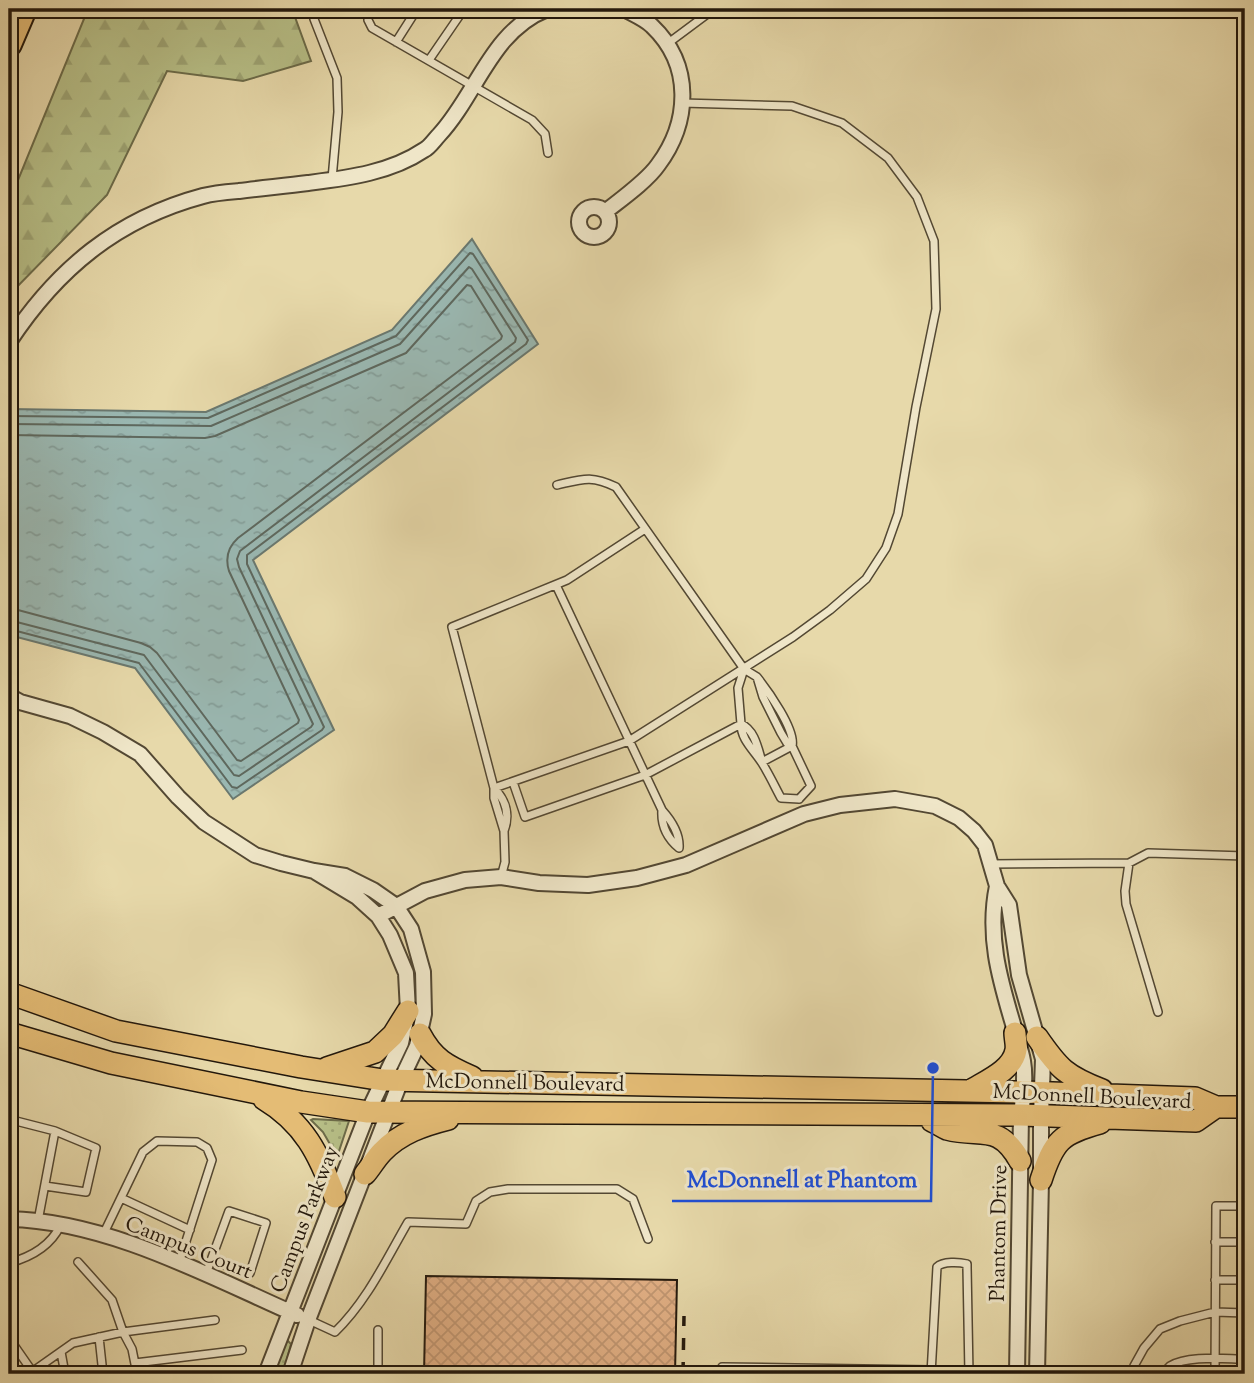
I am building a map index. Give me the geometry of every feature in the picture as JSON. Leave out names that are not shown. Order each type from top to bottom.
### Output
[{"type":"highway","points":[[9,44],[24,9]]},
{"type":"main road","name":"McDonnell Boulevard","points":[[9,993],[116,1031],[320,1071],[392,1080],[1033,1092],[1195,1098],[1216,1107]]},
{"type":"main road","points":[[320,1071],[374,1052],[393,1035],[408,1011]]},
{"type":"main road","name":"McDonnell Boulevard","points":[[9,1033],[111,1063],[301,1102],[379,1112],[1031,1116],[1196,1121],[1216,1107]]},
{"type":"main road","points":[[970,1091],[1002,1071],[1012,1061],[1016,1050],[1015,1033]]},
{"type":"main road","points":[[420,1034],[435,1057],[452,1068],[484,1081]]},
{"type":"main road","points":[[1037,1037],[1055,1063],[1073,1077],[1114,1095]]},
{"type":"main road","points":[[253,1092],[279,1108],[301,1128],[320,1160],[335,1197]]},
{"type":"main road","points":[[1216,1107],[1245,1107]]},
{"type":"main road","points":[[365,1174],[395,1140],[461,1112]]},
{"type":"main road","points":[[921,1115],[946,1128],[992,1134],[1003,1140],[1020,1161]]},
{"type":"main road","points":[[1041,1180],[1049,1154],[1066,1135],[1115,1118]]},
{"type":"street","points":[[9,342],[38,301],[67,269],[102,242],[149,213],[205,195],[332,180],[390,168],[426,150],[452,121],[492,54],[513,29],[547,9]]},
{"type":"street","points":[[605,212],[657,168],[674,142],[683,93],[678,64],[666,45],[652,26],[624,9]]},
{"type":"street","points":[[9,696],[20,702],[70,716],[140,754],[204,822],[255,855],[314,871],[345,876],[397,906],[411,929],[423,972],[424,1014],[417,1046],[392,1080]]},
{"type":"street","points":[[378,916],[425,891],[465,880],[501,877],[539,883],[588,885],[638,878],[686,865],[804,814],[840,805],[895,799],[935,806],[959,818],[985,845],[998,886],[1009,905],[1019,975],[1043,1059],[1033,1092]]},
{"type":"street","points":[[314,871],[357,897],[378,916],[390,934],[406,973],[408,1011],[392,1080]]},
{"type":"street","points":[[998,886],[993,906],[993,943],[1000,979],[1033,1092]]},
{"type":"street","name":"Campus Parkway","points":[[266,1374],[335,1197],[379,1112],[392,1080]]},
{"type":"street","name":"Campus Parkway","points":[[290,1374],[308,1320],[365,1174],[379,1112],[392,1080]]},
{"type":"street","name":"Phantom Drive","points":[[1017,1374],[1020,1161],[1031,1116],[1033,1092]]},
{"type":"street","name":"Phantom Drive","points":[[1031,1116],[1041,1180],[1037,1374]]},
{"type":"street","name":"Campus Court","points":[[9,1219],[38,1221],[103,1236],[141,1246],[178,1263],[208,1268],[308,1320]]},
{"type":"lane","points":[[313,9],[314,19],[337,78],[338,112],[332,180]]},
{"type":"lane","points":[[369,9],[368,20],[372,28],[532,120],[545,134],[548,153]]},
{"type":"lane","points":[[396,42],[417,9]]},
{"type":"lane","points":[[429,60],[464,9]]},
{"type":"lane","points":[[666,45],[703,12],[714,9]]},
{"type":"lane","points":[[494,788],[629,741],[830,610],[866,579],[886,548],[898,514],[936,309],[934,241],[917,197],[888,158],[842,122],[792,106],[682,103]]},
{"type":"lane","points":[[557,485],[583,479],[600,479],[616,486],[744,668],[757,677],[763,697],[781,733],[792,746],[811,786],[799,799]]},
{"type":"lane","points":[[501,877],[505,862],[504,831],[508,822],[507,811],[502,795],[494,788],[453,627],[567,580],[645,529]]},
{"type":"lane","points":[[556,585],[662,810],[661,821],[671,842],[679,848],[686,865]]},
{"type":"lane","points":[[744,668],[738,688],[741,731],[749,747],[762,762],[781,798],[799,799]]},
{"type":"lane","points":[[513,782],[526,817],[645,775],[741,724]]},
{"type":"lane","points":[[762,762],[792,746]]},
{"type":"lane","points":[[799,799],[804,814]]},
{"type":"lane","points":[[991,864],[1129,863],[1148,853],[1245,856]]},
{"type":"lane","points":[[1129,863],[1126,904],[1158,1012]]},
{"type":"lane","points":[[9,1128],[16,1121],[55,1131],[96,1148],[86,1192],[45,1186]]},
{"type":"lane","points":[[38,1221],[55,1131]]},
{"type":"lane","points":[[103,1236],[143,1152],[157,1141],[197,1142],[207,1148],[212,1160],[178,1263]]},
{"type":"lane","points":[[308,1320],[335,1332],[353,1314],[408,1222],[466,1224],[476,1201],[490,1192],[508,1189],[617,1189],[633,1199],[648,1239]]},
{"type":"lane","points":[[121,1198],[190,1230]]},
{"type":"lane","points":[[1214,1374],[1216,1206],[1245,1206]]},
{"type":"lane","points":[[229,1211],[266,1223],[250,1273],[208,1268],[229,1211]]},
{"type":"lane","points":[[9,1263],[38,1251],[55,1237],[60,1226]]},
{"type":"lane","points":[[1215,1242],[1245,1242]]},
{"type":"lane","points":[[78,1262],[113,1300],[123,1332],[132,1349],[137,1374]]},
{"type":"lane","points":[[722,1374],[722,1367],[755,1371],[932,1373],[937,1267],[941,1264],[965,1263],[969,1374]]},
{"type":"lane","points":[[1215,1280],[1245,1280]]},
{"type":"lane","points":[[1133,1374],[1143,1348],[1160,1329],[1215,1312],[1245,1314]]},
{"type":"lane","points":[[9,1338],[32,1373],[74,1343],[123,1332],[215,1320]]},
{"type":"lane","points":[[378,1330],[378,1374]]},
{"type":"lane","points":[[99,1337],[103,1374]]},
{"type":"lane","points":[[135,1363],[242,1350]]},
{"type":"lane","points":[[61,1352],[65,1374]]},
{"type":"lane","points":[[1161,1374],[1172,1365],[1192,1360],[1245,1359]]},
{"type":"green space","points":[[88,9],[295,9],[295,17],[311,61],[243,81],[167,71],[107,195],[9,295],[9,202]]},
{"type":"green space","points":[[311,1120],[349,1121],[339,1151],[335,1153],[323,1132]]},
{"type":"green space","points":[[287,1340],[291,1344],[283,1374],[273,1374]]},
{"type":"water","points":[[472,239],[538,344],[253,560],[334,730],[233,799],[135,668],[9,635],[11,409],[206,412],[392,330]]},
{"type":"building","points":[[426,1276],[677,1280],[675,1374],[424,1374]]},
{"type":"railway","points":[[683,1374],[684,1316]]},
{"type":"place","name":"McDonnell at Phantom","points":[[933,1068]]}]
